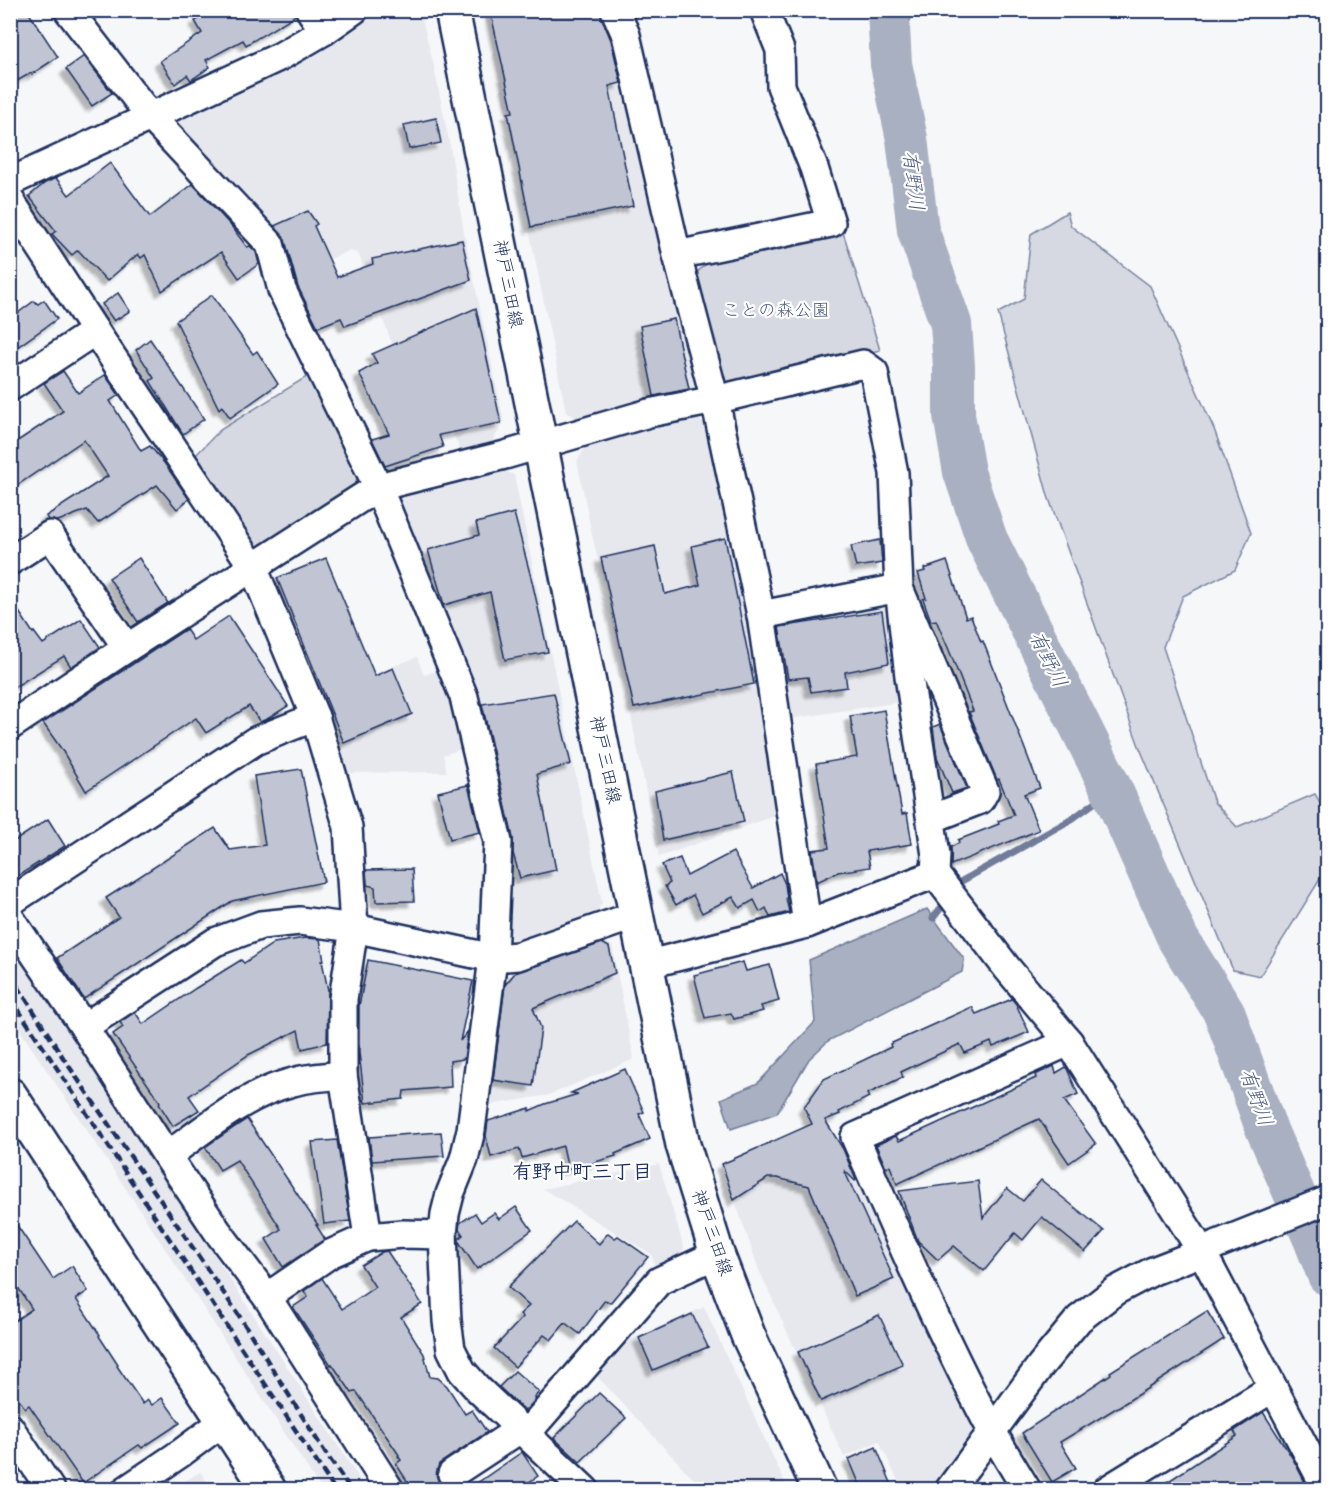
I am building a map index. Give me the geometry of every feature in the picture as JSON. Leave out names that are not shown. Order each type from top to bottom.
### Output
[{"type":"main road","name":"神戸三田線","points":[[452,10],[683,1145],[717,1254],[748,1335],[820,1490]]},
{"type":"main road","points":[[10,1095],[269,1490]]},
{"type":"street","points":[[68,10],[150,116],[270,244],[282,290],[378,487],[464,697],[498,842],[493,958],[471,1130],[464,1159],[450,1194],[443,1235],[447,1321],[451,1349],[462,1371],[478,1389],[585,1490]]},
{"type":"street","points":[[10,182],[281,56],[317,21],[354,10]]},
{"type":"street","points":[[615,10],[626,35],[677,255],[715,400],[761,615],[807,924]]},
{"type":"street","points":[[677,255],[839,221],[814,168],[781,86],[780,50],[764,10]]},
{"type":"street","points":[[10,200],[253,567],[315,717],[348,827],[354,928],[343,999],[343,1076],[368,1237]]},
{"type":"street","points":[[10,387],[95,331]]},
{"type":"street","points":[[10,726],[378,487],[539,445],[649,413],[715,400],[863,364],[874,372],[894,472],[899,588],[936,855],[935,874],[1007,968],[1069,1042],[1202,1252],[1327,1490]]},
{"type":"street","points":[[10,561],[50,535],[127,648]]},
{"type":"street","points":[[761,615],[899,588]]},
{"type":"street","points":[[899,588],[985,790],[980,800],[931,819]]},
{"type":"street","points":[[913,699],[941,688]]},
{"type":"street","points":[[10,902],[255,741],[315,717]]},
{"type":"street","points":[[645,964],[807,924],[935,874]]},
{"type":"street","points":[[84,1027],[215,942],[261,925],[300,921],[354,928],[493,958],[518,956],[636,915]]},
{"type":"street","points":[[10,918],[218,1232],[267,1297],[390,1490]]},
{"type":"street","points":[[1027,1490],[993,1432],[946,1340],[855,1137],[1069,1042]]},
{"type":"street","points":[[167,1156],[223,1115],[258,1094],[294,1081],[343,1076]]},
{"type":"street","points":[[950,1490],[1041,1365],[1079,1319],[1115,1291],[1153,1271],[1328,1200]]},
{"type":"street","points":[[267,1297],[330,1254],[368,1237],[403,1234],[443,1235]]},
{"type":"street","points":[[452,1474],[523,1431],[659,1281],[717,1254]]},
{"type":"street","points":[[1107,1490],[1274,1388]]},
{"type":"street","points":[[126,1490],[224,1421]]},
{"type":"street","points":[[10,1428],[51,1490]]},
{"type":"shaded area","points":[[378,11],[420,11],[433,62],[464,233],[504,422],[492,442],[461,452],[446,416],[422,387],[391,341],[358,253],[349,251],[286,277],[172,129],[175,118],[289,65]]},
{"type":"shaded area","points":[[485,11],[608,11],[700,378],[689,396],[584,422],[566,412]]},
{"type":"shaded area","points":[[692,416],[709,426],[750,615],[780,814],[659,857],[609,606],[577,461],[589,442]]},
{"type":"shaded area","points":[[496,466],[514,475],[602,903],[594,917],[519,944],[507,935],[503,848],[398,504],[407,488]]},
{"type":"shaded area","points":[[879,603],[892,614],[901,702],[788,719],[773,632],[782,620]]},
{"type":"shaded area","points":[[417,657],[424,675],[442,669],[464,748],[443,755],[447,772],[345,773],[316,697]]},
{"type":"shaded area","points":[[598,938],[612,946],[634,1059],[549,1095],[484,1106],[505,981],[513,971]]},
{"type":"shaded area","points":[[11,943],[366,1489],[321,1489],[136,1204],[11,1017]]},
{"type":"shaded area","points":[[659,1164],[684,1248],[677,1261],[656,1270],[651,1254],[543,1189]]},
{"type":"shaded area","points":[[853,1173],[858,1185],[865,1183],[972,1421],[974,1437],[937,1489],[902,1489],[879,1441],[844,1457],[759,1270],[735,1201],[773,1180],[797,1184],[816,1193]]},
{"type":"shaded area","points":[[704,1307],[788,1489],[703,1489],[594,1373],[630,1335],[632,1339]]},
{"type":"shaded area","points":[[200,1472],[212,1489],[171,1489]]},
{"type":"green space","points":[[1067,212],[1071,226],[1150,286],[1214,429],[1251,533],[1235,570],[1183,596],[1163,647],[1214,802],[1237,827],[1315,794],[1327,815],[1327,868],[1260,976],[1233,970],[1139,746],[1048,496],[998,313],[1024,299],[1031,234]]},
{"type":"green space","name":"ことの森公園","points":[[843,232],[880,350],[734,387],[717,376],[692,278],[709,260]]},
{"type":"green space","points":[[308,376],[358,470],[355,488],[265,548],[249,545],[194,457],[220,430]]},
{"type":"water","points":[[869,11],[915,11],[907,32],[910,70],[880,76],[871,46]]},
{"type":"water","points":[[927,909],[964,959],[962,972],[828,1041],[809,1059],[777,1113],[731,1129],[721,1099],[758,1083],[815,1022],[809,960]]},
{"type":"building","points":[[10,10],[27,10],[58,57],[10,85]]},
{"type":"building","points":[[213,10],[294,10],[296,15],[246,45],[243,40],[206,60],[210,67],[191,80],[187,75],[175,84],[160,61],[202,33],[195,21]]},
{"type":"building","points":[[490,10],[600,10],[611,40],[621,83],[609,86],[633,206],[531,227],[508,113],[513,112]]},
{"type":"building","points":[[84,56],[112,93],[92,106],[66,69]]},
{"type":"building","points":[[436,118],[441,143],[409,149],[404,125]]},
{"type":"building","points":[[110,163],[150,217],[193,184],[247,247],[250,246],[256,252],[259,264],[239,278],[221,252],[162,291],[145,255],[141,258],[138,254],[107,281],[78,250],[72,255],[52,234],[56,231],[29,196],[45,183],[56,178],[69,195]]},
{"type":"building","points":[[308,211],[317,224],[314,226],[337,277],[373,264],[372,259],[462,240],[471,280],[345,326],[341,318],[318,327],[298,287],[285,240],[274,226]]},
{"type":"building","points":[[118,293],[130,311],[114,321],[102,304]]},
{"type":"building","points":[[212,295],[253,354],[257,351],[278,384],[230,418],[222,406],[219,409],[176,321]]},
{"type":"building","points":[[44,300],[57,319],[10,352],[10,319],[34,301],[38,304]]},
{"type":"building","points":[[476,308],[501,423],[439,435],[443,447],[385,466],[372,439],[389,434],[359,373],[377,363],[372,354]]},
{"type":"building","points":[[674,319],[689,389],[654,396],[640,326]]},
{"type":"building","points":[[150,339],[204,419],[183,434],[150,381],[154,378],[136,350]]},
{"type":"building","points":[[63,371],[78,393],[105,375],[119,395],[110,401],[141,451],[150,446],[189,499],[177,509],[157,485],[98,523],[87,510],[58,521],[48,520],[46,516],[108,476],[84,440],[10,490],[10,446],[63,411],[44,383]]},
{"type":"building","points":[[514,513],[548,652],[505,660],[490,592],[444,605],[428,550],[479,535],[476,523]]},
{"type":"building","points":[[725,538],[754,684],[634,708],[601,558],[655,546],[665,594],[700,585],[692,546]]},
{"type":"building","points":[[880,540],[882,563],[856,567],[851,546]]},
{"type":"building","points":[[139,558],[168,603],[138,622],[109,578]]},
{"type":"building","points":[[326,558],[375,676],[393,668],[412,714],[344,743],[277,578]]},
{"type":"building","points":[[947,561],[966,618],[971,616],[981,642],[983,641],[1040,788],[1024,794],[1039,830],[951,865],[951,847],[959,843],[958,840],[999,824],[998,821],[1014,815],[969,712],[973,711],[949,650],[936,620],[931,621],[923,599],[926,598],[918,573]]},
{"type":"building","points":[[10,598],[43,644],[81,619],[100,647],[71,667],[64,656],[10,690]]},
{"type":"building","points":[[882,611],[889,663],[845,672],[847,687],[811,692],[808,677],[788,679],[779,627]]},
{"type":"building","points":[[229,616],[288,706],[260,722],[249,706],[206,733],[196,718],[86,791],[43,723],[186,629],[193,640]]},
{"type":"building","points":[[554,693],[571,764],[537,774],[556,870],[520,878],[482,704]]},
{"type":"building","points":[[884,710],[902,814],[907,813],[912,844],[867,851],[870,867],[838,872],[817,882],[812,850],[829,848],[816,764],[857,757],[850,716]]},
{"type":"building","points":[[940,724],[967,788],[952,793],[937,757],[933,727]]},
{"type":"building","points":[[301,769],[324,882],[232,901],[84,999],[57,958],[119,917],[106,898],[215,828],[230,850],[265,845],[254,776]]},
{"type":"building","points":[[733,772],[744,822],[663,840],[655,791]]},
{"type":"building","points":[[468,785],[480,832],[450,839],[438,792]]},
{"type":"building","points":[[48,819],[65,846],[10,881],[10,844]]},
{"type":"building","points":[[733,852],[753,888],[780,873],[785,884],[789,912],[770,917],[766,908],[760,912],[754,900],[740,908],[733,897],[702,913],[693,895],[676,905],[665,886],[670,883],[662,865],[680,858],[687,876]]},
{"type":"building","points":[[412,869],[414,901],[376,902],[375,887],[367,885],[366,870]]},
{"type":"building","points":[[305,938],[320,939],[328,990],[327,1043],[302,1049],[298,1030],[248,1055],[189,1096],[199,1110],[173,1126],[159,1104],[160,1102],[113,1034],[123,1027],[120,1022],[135,1012],[143,1024],[241,960],[244,963],[274,943]]},
{"type":"building","points":[[602,943],[609,947],[615,973],[533,1008],[541,1028],[533,1086],[493,1080],[505,985],[515,973]]},
{"type":"building","points":[[368,960],[473,981],[460,1041],[468,1031],[464,1059],[450,1061],[451,1087],[404,1091],[403,1099],[365,1103],[359,1053],[359,1006]]},
{"type":"building","points":[[743,962],[746,971],[770,965],[779,1001],[761,1006],[763,1011],[734,1019],[731,1013],[705,1018],[694,975]]},
{"type":"building","points":[[1012,999],[1029,1032],[993,1047],[991,1042],[965,1053],[960,1044],[901,1072],[903,1077],[867,1094],[869,1097],[825,1120],[843,1149],[856,1180],[844,1170],[894,1279],[855,1296],[809,1186],[768,1178],[734,1200],[722,1164],[812,1124],[804,1107],[824,1079],[891,1047],[890,1044],[972,1007],[976,1014]]},
{"type":"building","points":[[1054,1066],[1056,1073],[1066,1067],[1078,1094],[1064,1100],[1096,1144],[1069,1163],[1039,1119],[897,1184],[890,1166],[886,1168],[876,1145],[896,1136],[899,1141],[1036,1078],[1035,1075]]},
{"type":"building","points":[[625,1069],[644,1112],[639,1114],[650,1139],[615,1154],[616,1156],[568,1169],[563,1146],[522,1158],[519,1149],[491,1157],[486,1136],[488,1121],[530,1108],[529,1111],[578,1094],[571,1093]]},
{"type":"building","points":[[247,1119],[325,1239],[283,1267],[266,1239],[281,1229],[237,1160],[220,1170],[205,1147]]},
{"type":"building","points":[[441,1132],[444,1156],[372,1161],[369,1137]]},
{"type":"building","points":[[337,1140],[350,1221],[324,1224],[312,1142]]},
{"type":"building","points":[[1041,1180],[1104,1231],[1085,1252],[1042,1217],[1023,1240],[1015,1233],[984,1271],[954,1246],[938,1260],[918,1241],[899,1191],[978,1181],[983,1218],[1007,1188],[1023,1201]]},
{"type":"building","points":[[516,1207],[532,1230],[477,1269],[459,1242],[463,1235],[459,1229],[460,1223],[475,1213],[481,1222],[494,1213],[499,1219]]},
{"type":"building","points":[[10,1215],[53,1279],[72,1266],[88,1291],[76,1299],[143,1404],[148,1400],[152,1405],[162,1398],[180,1423],[142,1448],[139,1445],[83,1483],[29,1405],[25,1408],[10,1387],[10,1324],[32,1309],[10,1275]]},
{"type":"building","points":[[574,1221],[599,1244],[608,1233],[615,1238],[618,1236],[648,1257],[610,1303],[605,1300],[580,1334],[565,1323],[551,1340],[544,1335],[515,1367],[494,1348],[523,1317],[520,1314],[529,1306],[508,1287]]},
{"type":"building","points":[[387,1251],[422,1304],[401,1317],[424,1354],[430,1377],[438,1378],[447,1386],[465,1414],[472,1410],[487,1432],[439,1464],[436,1474],[439,1482],[444,1488],[451,1490],[413,1490],[396,1464],[401,1460],[399,1455],[356,1391],[352,1393],[331,1365],[293,1307],[308,1297],[304,1291],[322,1278],[342,1309],[375,1287],[361,1265]]},
{"type":"building","points":[[1207,1311],[1224,1339],[1060,1442],[1076,1468],[1052,1482],[1022,1433],[1111,1374],[1110,1372]]},
{"type":"building","points":[[692,1314],[708,1347],[653,1370],[639,1338]]},
{"type":"building","points":[[879,1315],[903,1365],[821,1401],[798,1352]]},
{"type":"building","points":[[515,1371],[539,1392],[525,1411],[499,1387]]},
{"type":"building","points":[[599,1393],[626,1418],[580,1462],[554,1438]]},
{"type":"building","points":[[1263,1412],[1293,1459],[1309,1490],[1155,1490],[1237,1436],[1234,1431]]},
{"type":"building","points":[[876,1447],[894,1490],[862,1490],[849,1459]]},
{"type":"building","points":[[522,1452],[538,1476],[517,1490],[467,1490]]},
{"type":"waterway","name":"有野川","points":[[888,10],[891,64],[907,139],[918,230],[951,324],[954,415],[964,472],[987,540],[1112,790],[1178,939],[1224,1012],[1266,1128],[1328,1275]]},
{"type":"waterway","points":[[960,882],[1072,819],[1112,790]]},
{"type":"waterway","points":[[933,918],[940,909]]},
{"type":"railway","points":[[10,974],[64,1059],[238,1314],[351,1490]]},
{"type":"railway","points":[[10,997],[335,1490]]},
{"type":"district","name":"有野中町三丁目","points":[[582,1173]]}]
